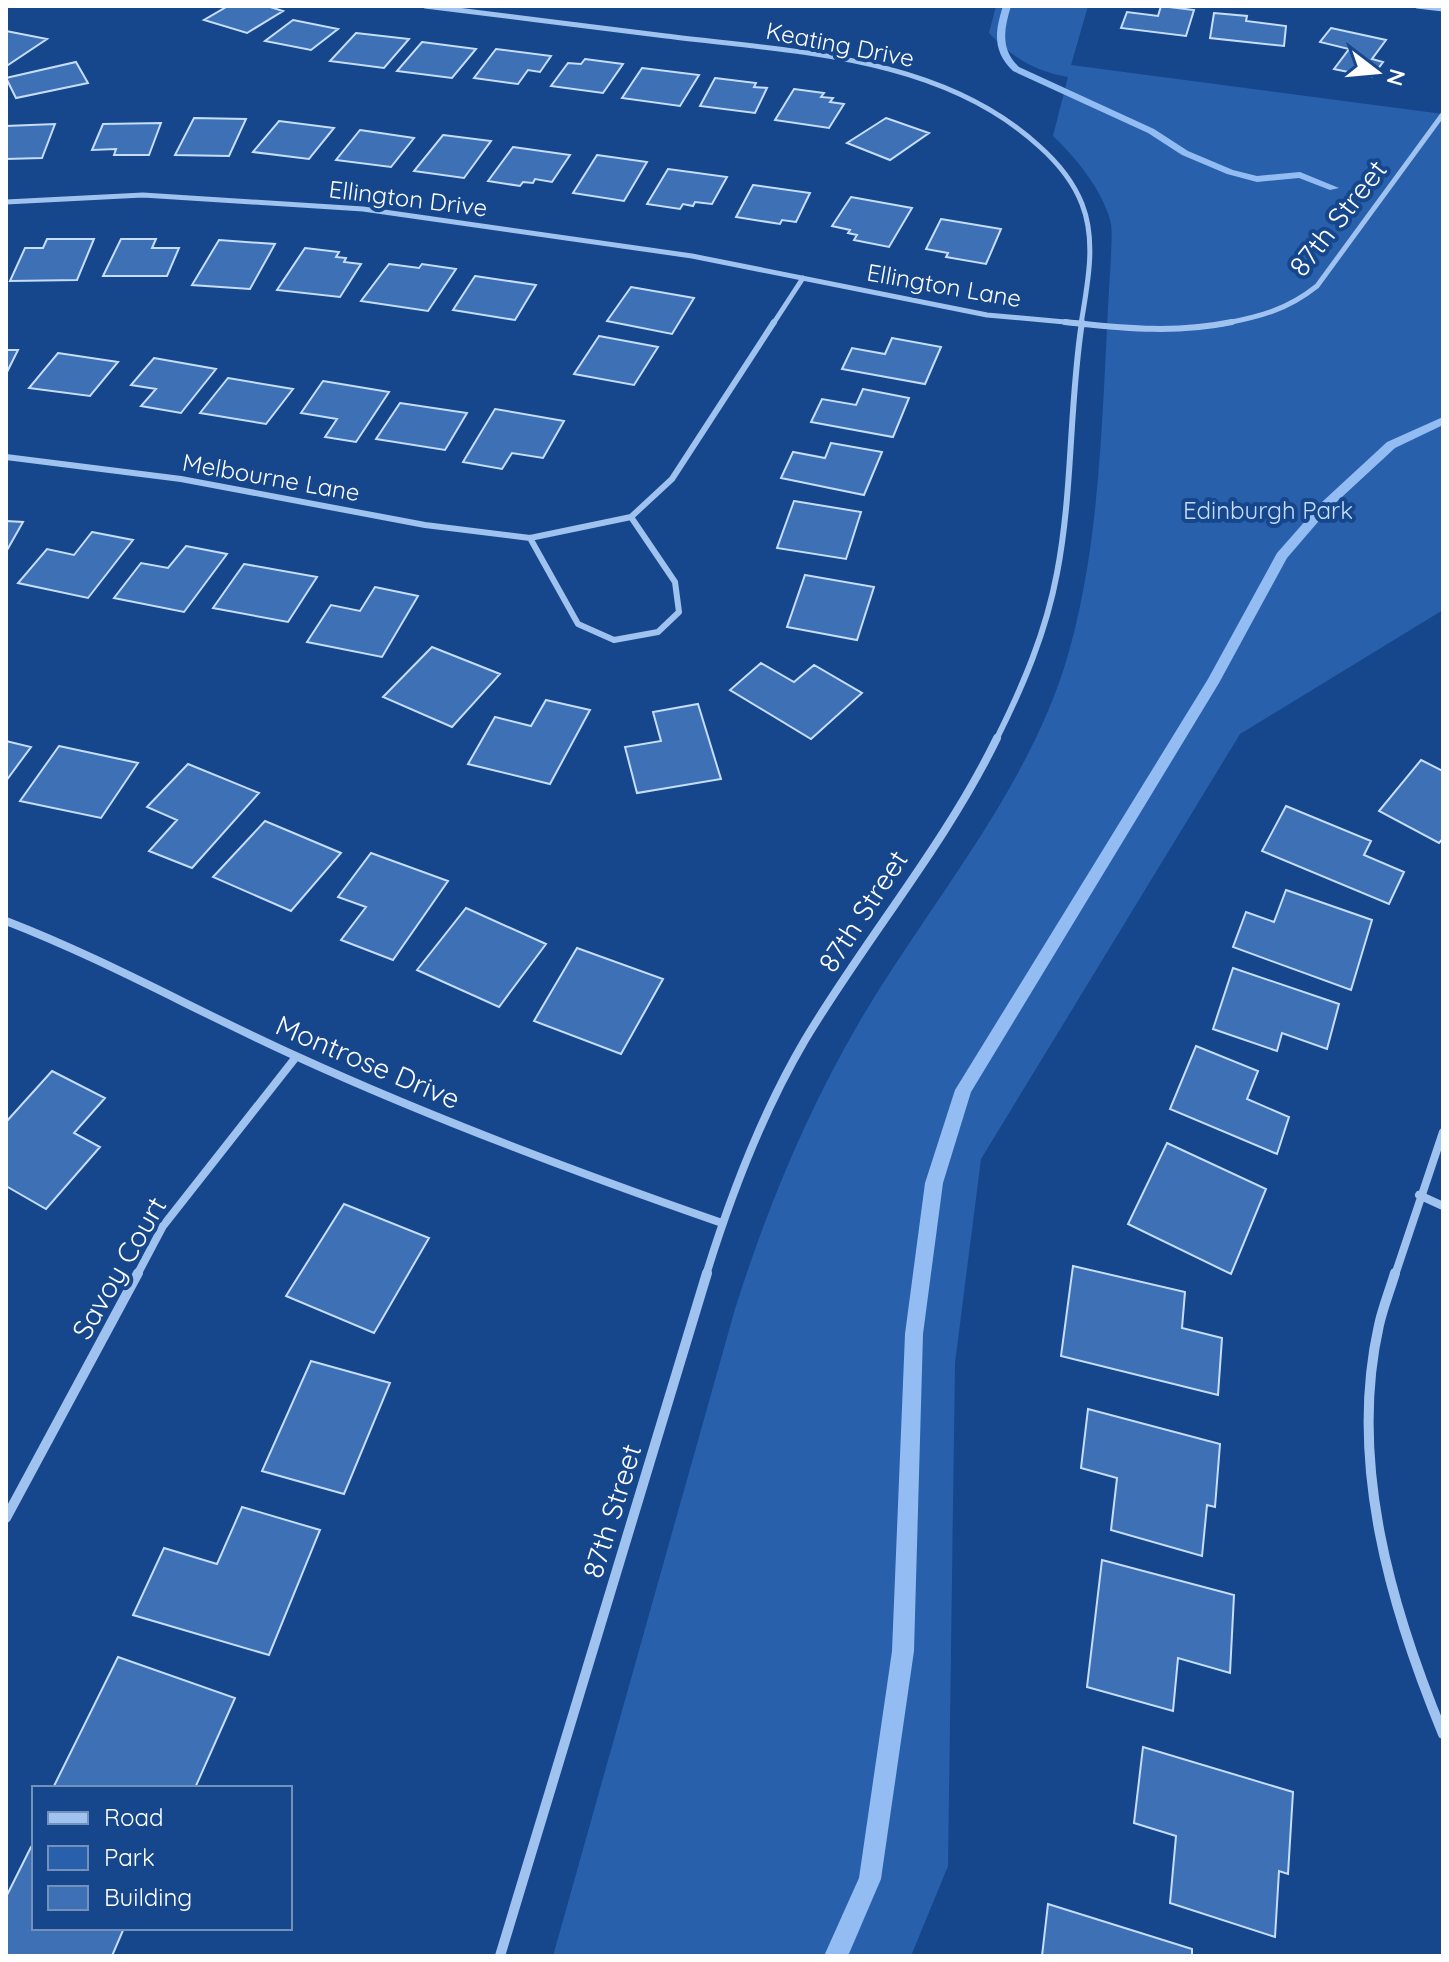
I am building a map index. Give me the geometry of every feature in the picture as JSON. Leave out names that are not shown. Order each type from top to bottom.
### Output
[{"type":"street","name":"Keating Drive","points":[[425,6],[861,63],[940,85],[982,105],[1022,130],[1052,159],[1074,188],[1088,223],[1088,259],[1080,323]]},
{"type":"street","points":[[1417,6],[1443,9]]},
{"type":"street","name":"87th Street","points":[[500,1956],[722,1223],[763,1121],[804,1042],[978,772],[1016,702],[1035,653],[1056,587],[1062,545],[1080,323],[1161,331],[1197,329],[1269,315],[1297,302],[1317,286],[1339,260],[1443,114]]},
{"type":"street","name":"Ellington Drive","points":[[6,202],[143,195],[363,209],[692,256],[803,278]]},
{"type":"street","name":"Ellington Lane","points":[[803,278],[987,315],[1080,323]]},
{"type":"street","points":[[530,538],[578,624],[614,640],[658,632],[679,612],[675,582],[631,517],[672,479],[803,278]]},
{"type":"street","name":"Melbourne Lane","points":[[6,457],[181,479],[425,525],[530,538],[631,517]]},
{"type":"street","name":"Montrose Drive","points":[[6,921],[62,941],[296,1057],[562,1168],[722,1223]]},
{"type":"street","name":"Savoy Court","points":[[6,1518],[163,1226],[296,1057]]},
{"type":"street","points":[[1443,1132],[1419,1195],[1378,1328],[1371,1399],[1373,1463],[1382,1537],[1406,1635],[1443,1734]]},
{"type":"street","points":[[1419,1195],[1443,1206]]},
{"type":"green space","name":"Edinburgh Park","points":[[996,6],[1088,6],[1071,65],[1443,114],[1443,610],[1240,734],[981,1159],[955,1363],[948,1866],[911,1956],[553,1956],[735,1309],[774,1200],[820,1094],[857,1026],[971,851],[1024,761],[1047,714],[1078,617],[1099,464],[1111,224],[1094,185],[1053,136],[1068,77],[1034,67],[998,42],[989,33]]},
{"type":"building","points":[[228,6],[267,6],[283,11],[247,33],[204,20]]},
{"type":"building","points":[[1161,6],[1194,10],[1186,36],[1121,28],[1127,12],[1158,16]]},
{"type":"building","points":[[1214,13],[1247,16],[1246,21],[1286,26],[1284,46],[1210,38]]},
{"type":"building","points":[[293,20],[338,29],[311,50],[265,41]]},
{"type":"building","points":[[1331,28],[1386,40],[1372,59],[1383,62],[1372,77],[1334,69],[1349,49],[1320,42]]},
{"type":"building","points":[[6,31],[47,39],[6,65]]},
{"type":"building","points":[[356,33],[409,39],[384,68],[330,61]]},
{"type":"building","points":[[422,42],[476,49],[452,78],[397,71]]},
{"type":"building","points":[[496,49],[551,56],[540,72],[528,70],[518,84],[474,78]]},
{"type":"building","points":[[585,59],[623,64],[603,93],[551,86],[568,63],[581,64]]},
{"type":"building","points":[[76,62],[88,83],[16,98],[6,78]]},
{"type":"building","points":[[642,68],[699,75],[680,106],[622,98]]},
{"type":"building","points":[[715,78],[756,83],[754,87],[767,88],[755,113],[700,106]]},
{"type":"building","points":[[794,89],[824,93],[821,97],[833,98],[830,102],[844,104],[829,128],[775,120]]},
{"type":"building","points":[[194,118],[246,119],[229,156],[175,155]]},
{"type":"building","points":[[886,118],[929,133],[890,160],[847,143]]},
{"type":"building","points":[[279,121],[334,128],[309,159],[253,152]]},
{"type":"building","points":[[161,123],[149,155],[114,155],[116,149],[92,150],[103,124]]},
{"type":"building","points":[[55,124],[42,158],[6,159],[6,126]]},
{"type":"building","points":[[360,130],[414,138],[391,167],[336,160]]},
{"type":"building","points":[[443,135],[491,141],[464,178],[414,171]]},
{"type":"building","points":[[513,147],[570,155],[552,182],[535,179],[533,183],[523,182],[520,186],[488,181]]},
{"type":"building","points":[[597,155],[647,162],[624,201],[573,193]]},
{"type":"building","points":[[668,169],[727,177],[712,204],[695,202],[693,206],[683,204],[680,209],[647,204]]},
{"type":"building","points":[[753,185],[810,193],[796,222],[782,220],[780,224],[736,217]]},
{"type":"building","points":[[851,197],[912,208],[889,247],[854,240],[857,235],[848,233],[850,230],[832,226]]},
{"type":"building","points":[[941,219],[1001,229],[986,264],[946,257],[948,253],[926,249]]},
{"type":"building","points":[[47,239],[94,239],[77,280],[10,281],[25,248],[43,248]]},
{"type":"building","points":[[121,239],[156,239],[152,248],[179,248],[167,276],[103,276]]},
{"type":"building","points":[[219,240],[275,244],[250,289],[192,285]]},
{"type":"building","points":[[305,248],[339,252],[336,257],[346,258],[344,262],[361,264],[340,297],[277,290]]},
{"type":"building","points":[[389,264],[419,268],[422,264],[456,269],[428,311],[361,301]]},
{"type":"building","points":[[475,276],[536,285],[515,320],[453,310]]},
{"type":"building","points":[[631,287],[694,298],[672,334],[607,321]]},
{"type":"building","points":[[599,336],[658,347],[634,385],[574,374]]},
{"type":"building","points":[[892,338],[941,347],[925,384],[842,369],[852,348],[885,354]]},
{"type":"building","points":[[6,350],[18,350],[6,374]]},
{"type":"building","points":[[58,353],[118,362],[90,396],[29,388]]},
{"type":"building","points":[[154,358],[216,369],[181,413],[141,406],[156,389],[131,385]]},
{"type":"building","points":[[228,378],[293,389],[266,424],[200,413]]},
{"type":"building","points":[[323,381],[389,392],[356,442],[325,437],[337,419],[301,413]]},
{"type":"building","points":[[863,389],[909,398],[893,437],[811,422],[822,399],[856,405]]},
{"type":"building","points":[[400,403],[467,413],[445,450],[376,439]]},
{"type":"building","points":[[495,409],[564,421],[543,458],[512,453],[502,469],[463,462]]},
{"type":"building","points":[[831,443],[882,452],[864,495],[781,478],[793,452],[825,458]]},
{"type":"building","points":[[794,501],[861,512],[846,559],[777,548]]},
{"type":"building","points":[[6,521],[23,522],[6,552]]},
{"type":"building","points":[[92,532],[133,540],[88,598],[18,583],[47,549],[74,555]]},
{"type":"building","points":[[186,546],[227,554],[184,612],[114,598],[141,563],[168,568]]},
{"type":"building","points":[[244,564],[317,577],[288,622],[213,608]]},
{"type":"building","points":[[805,575],[874,587],[857,640],[787,627]]},
{"type":"building","points":[[375,587],[418,596],[382,657],[307,642],[331,605],[360,611]]},
{"type":"building","points":[[432,647],[500,674],[452,727],[383,697]]},
{"type":"building","points":[[761,663],[794,682],[814,665],[862,693],[811,739],[730,690]]},
{"type":"building","points":[[546,700],[590,710],[550,784],[468,764],[495,717],[531,726]]},
{"type":"building","points":[[698,704],[721,779],[637,793],[625,747],[661,741],[653,712]]},
{"type":"building","points":[[6,741],[31,747],[6,781]]},
{"type":"building","points":[[59,746],[138,763],[101,818],[20,801]]},
{"type":"building","points":[[1421,760],[1443,771],[1443,838],[1439,843],[1379,811]]},
{"type":"building","points":[[188,764],[259,793],[192,868],[149,851],[177,820],[147,807]]},
{"type":"building","points":[[1286,806],[1371,841],[1364,855],[1404,872],[1389,904],[1262,851]]},
{"type":"building","points":[[265,821],[341,853],[291,911],[213,877]]},
{"type":"building","points":[[371,853],[448,881],[393,960],[341,940],[366,907],[338,897]]},
{"type":"building","points":[[1286,890],[1372,920],[1351,990],[1233,947],[1246,912],[1274,922]]},
{"type":"building","points":[[466,908],[546,944],[499,1007],[417,970]]},
{"type":"building","points":[[577,948],[663,979],[621,1054],[534,1021]]},
{"type":"building","points":[[1233,968],[1339,1004],[1327,1049],[1282,1033],[1277,1051],[1213,1029]]},
{"type":"building","points":[[1196,1046],[1258,1071],[1247,1099],[1289,1117],[1277,1154],[1170,1109]]},
{"type":"building","points":[[52,1071],[105,1098],[74,1133],[100,1147],[46,1209],[6,1186],[6,1122]]},
{"type":"building","points":[[1167,1143],[1266,1189],[1231,1274],[1128,1224]]},
{"type":"building","points":[[344,1204],[429,1238],[374,1333],[286,1296]]},
{"type":"building","points":[[1073,1266],[1185,1292],[1182,1328],[1222,1338],[1218,1395],[1061,1356]]},
{"type":"building","points":[[311,1361],[390,1383],[344,1494],[262,1471]]},
{"type":"building","points":[[1088,1409],[1220,1444],[1215,1507],[1207,1505],[1202,1556],[1111,1530],[1117,1478],[1081,1468]]},
{"type":"building","points":[[242,1507],[320,1530],[269,1655],[133,1615],[164,1548],[217,1564]]},
{"type":"building","points":[[1102,1560],[1234,1595],[1230,1673],[1178,1658],[1173,1711],[1087,1687]]},
{"type":"building","points":[[118,1657],[235,1698],[196,1786],[54,1786]]},
{"type":"building","points":[[1143,1747],[1293,1792],[1288,1874],[1279,1871],[1275,1937],[1170,1903],[1176,1836],[1134,1823]]},
{"type":"building","points":[[31,1847],[32,1930],[123,1930],[112,1956],[6,1956],[6,1897]]},
{"type":"building","points":[[1048,1904],[1192,1949],[1192,1956],[1042,1956]]},
{"type":"waterway","points":[[1007,6],[1002,24],[1001,48],[1016,69],[1151,131],[1185,153],[1230,172],[1257,179],[1300,175],[1334,188]]},
{"type":"waterway","points":[[836,1956],[870,1879],[903,1651],[914,1334],[934,1183],[963,1090],[1214,680],[1282,556],[1326,505],[1391,445],[1443,421]]}]
